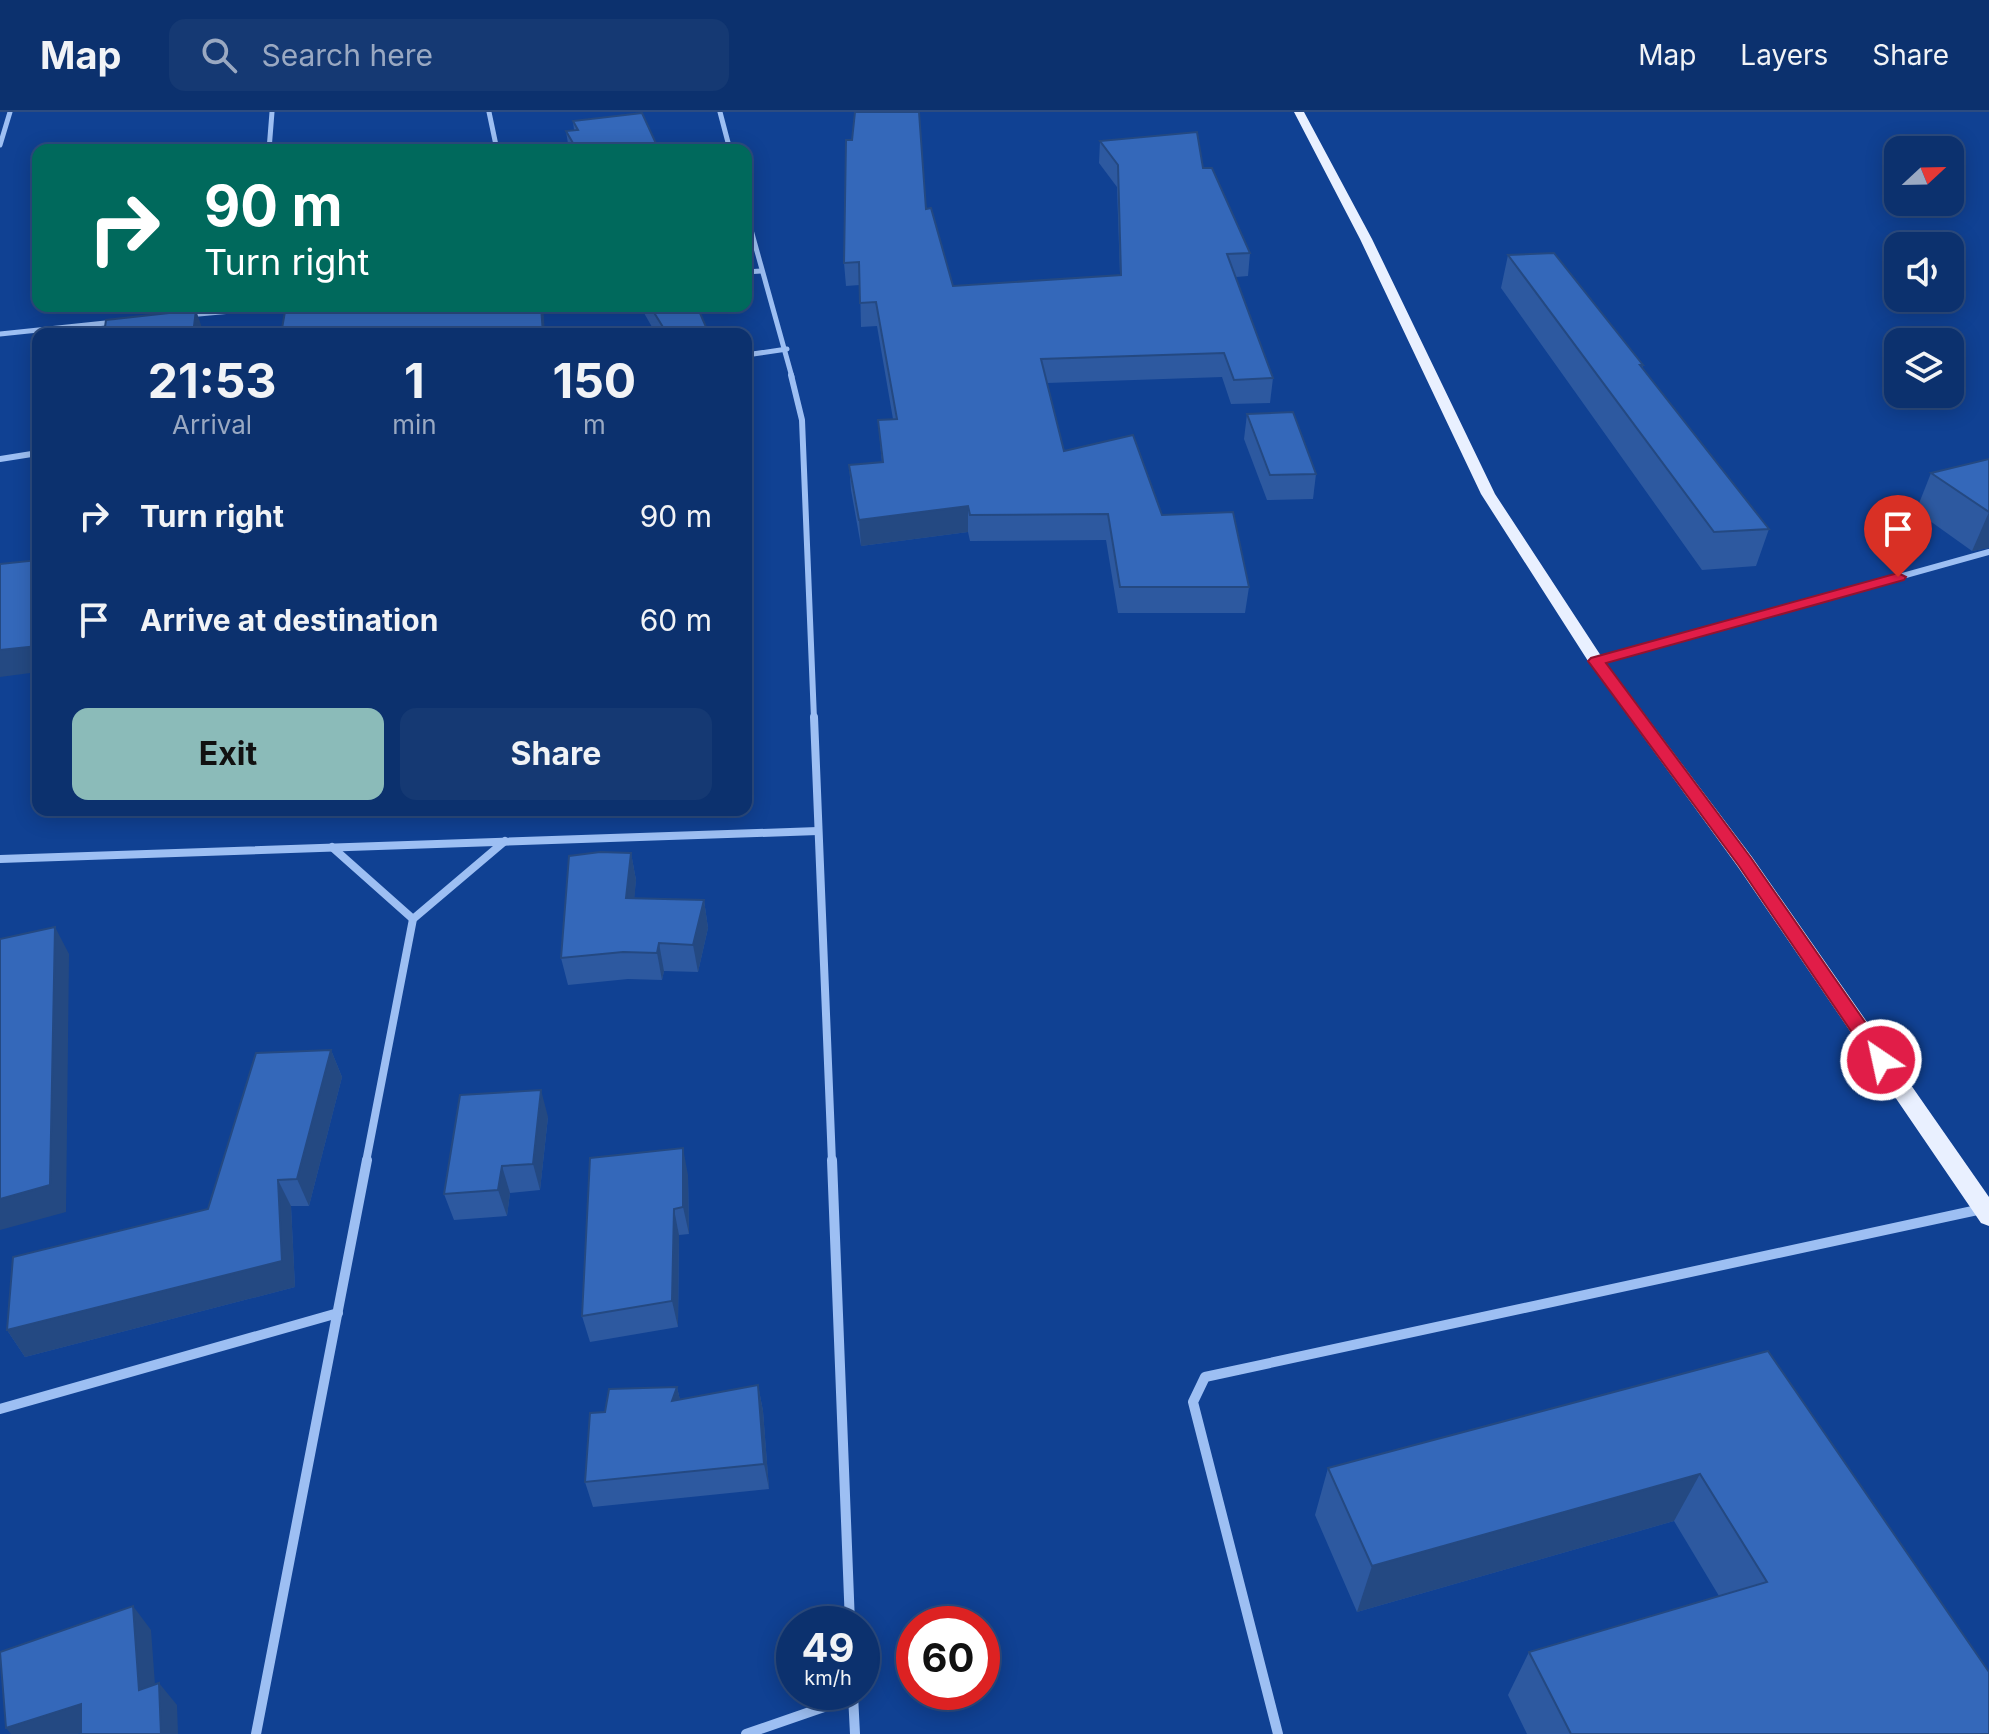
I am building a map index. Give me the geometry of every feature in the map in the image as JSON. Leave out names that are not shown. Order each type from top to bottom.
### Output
[{"type":"main road","points":[[1299,112],[1366,239],[1488,494],[1596,661],[1745,862],[1986,1212]]},
{"type":"street","points":[[0,145],[10,112]]},
{"type":"street","points":[[269,144],[272,112]]},
{"type":"street","points":[[489,112],[496,144]]},
{"type":"street","points":[[720,112],[728,144]]},
{"type":"street","points":[[752,236],[787,349],[802,420],[849,1606]]},
{"type":"street","points":[[752,272],[761,271]]},
{"type":"street","points":[[181,316],[215,312]]},
{"type":"street","points":[[60,328],[121,322]]},
{"type":"street","points":[[0,334],[32,331]]},
{"type":"street","points":[[752,354],[787,349]]},
{"type":"street","points":[[0,459],[32,454]]},
{"type":"street","points":[[1596,661],[1989,552]]},
{"type":"street","points":[[0,859],[818,831]]},
{"type":"street","points":[[256,1734],[413,919],[505,841]]},
{"type":"street","points":[[332,847],[413,919]]},
{"type":"street","points":[[1278,1734],[1193,1402],[1205,1377],[1986,1212]]},
{"type":"street","points":[[0,1409],[338,1313]]},
{"type":"street","points":[[746,1734],[810,1710]]},
{"type":"street","points":[[854,1710],[855,1734]]},
{"type":"building","points":[[855,112],[919,112],[926,209],[931,208],[953,286],[1121,275],[1118,165],[1100,141],[1197,132],[1203,168],[1212,168],[1250,253],[1227,254],[1273,378],[1234,380],[1224,353],[1041,359],[1064,451],[1133,435],[1162,515],[1233,512],[1249,587],[1120,587],[1108,514],[970,515],[968,506],[859,520],[849,465],[883,462],[878,420],[897,419],[876,302],[860,303],[859,262],[844,263],[846,140],[852,140]]},
{"type":"building","points":[[642,113],[656,144],[574,144],[566,131],[578,130],[573,121]]},
{"type":"building","points":[[1554,253],[1769,529],[1714,532],[1508,255]]},
{"type":"building","points":[[196,312],[194,328],[105,328],[106,320]]},
{"type":"building","points":[[285,312],[541,312],[543,328],[282,328]]},
{"type":"building","points":[[654,312],[700,312],[706,327],[698,328],[664,328]]},
{"type":"building","points":[[1293,412],[1316,474],[1270,475],[1247,414]]},
{"type":"building","points":[[1989,459],[1989,512],[1931,473]]},
{"type":"building","points":[[32,561],[32,647],[0,650],[0,564]]},
{"type":"building","points":[[600,852],[631,853],[626,898],[704,900],[693,945],[659,943],[657,953],[623,952],[561,958],[569,856]]},
{"type":"building","points":[[55,927],[50,1185],[0,1199],[0,939]]},
{"type":"building","points":[[331,1050],[297,1179],[278,1180],[282,1261],[7,1330],[13,1257],[208,1209],[256,1053]]},
{"type":"building","points":[[541,1090],[533,1164],[502,1166],[498,1190],[444,1194],[460,1095]]},
{"type":"building","points":[[683,1148],[683,1207],[674,1209],[672,1301],[582,1316],[590,1158]]},
{"type":"building","points":[[1768,1351],[1989,1672],[1989,1734],[1571,1734],[1529,1652],[1767,1582],[1700,1474],[1372,1566],[1328,1468]]},
{"type":"building","points":[[758,1385],[764,1464],[585,1482],[590,1413],[605,1412],[609,1389],[677,1387],[672,1401]]},
{"type":"building","points":[[133,1606],[139,1690],[159,1683],[161,1734],[81,1734],[81,1704],[6,1728],[0,1652]]},
{"type":"route","points":[[1881,1060],[1745,862],[1596,661],[1898,577]]}]
